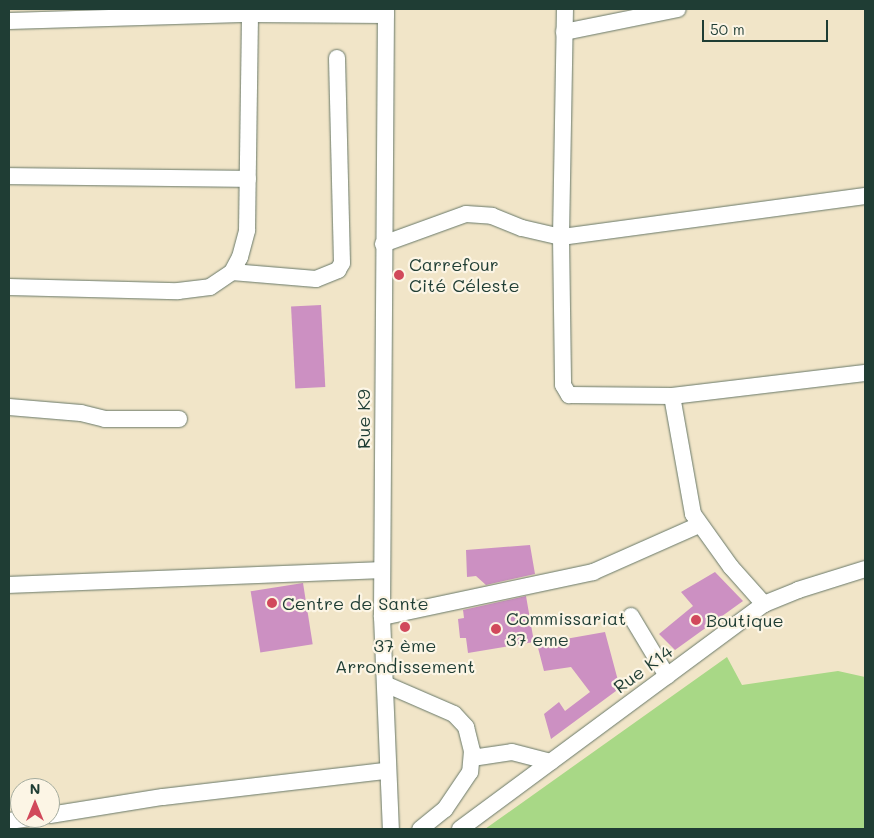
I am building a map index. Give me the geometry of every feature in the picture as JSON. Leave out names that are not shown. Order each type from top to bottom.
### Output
[{"type":"street","points":[[565,9],[561,237],[565,392],[672,396],[865,373]]},
{"type":"street","points":[[564,32],[678,9]]},
{"type":"street","points":[[9,287],[178,291],[210,287],[232,272],[240,257],[247,230],[250,11]]},
{"type":"street","points":[[9,21],[96,14],[250,11],[386,12]]},
{"type":"street","name":"Rue K9","points":[[386,12],[382,617],[386,771],[391,829]]},
{"type":"street","points":[[232,272],[316,279],[338,270],[342,263],[337,58]]},
{"type":"street","points":[[9,176],[248,179]]},
{"type":"street","points":[[383,244],[466,214],[492,216],[522,228],[561,237],[865,196]]},
{"type":"street","points":[[672,396],[690,500],[699,524],[730,567],[764,604]]},
{"type":"street","points":[[9,407],[81,413],[105,419],[179,419]]},
{"type":"street","points":[[382,617],[593,572],[699,524]]},
{"type":"street","name":"Rue K14","points":[[460,829],[764,604],[798,590],[865,569]]},
{"type":"street","points":[[9,585],[382,570]]},
{"type":"street","points":[[631,616],[667,676]]},
{"type":"street","points":[[384,684],[454,714],[466,727],[472,758],[470,772],[446,810],[420,829]]},
{"type":"street","points":[[472,758],[512,752],[551,762]]},
{"type":"street","points":[[60,813],[163,797],[386,771]]},
{"type":"green space","points":[[727,657],[742,685],[838,671],[865,677],[865,829],[485,829]]},
{"type":"building","points":[[321,305],[325,387],[295,388],[291,307]]},
{"type":"building","points":[[530,545],[535,574],[486,585],[476,576],[467,577],[466,550]]},
{"type":"building","name":"Boutique","points":[[715,572],[743,601],[675,650],[659,634],[693,606],[681,592]]},
{"type":"building","points":[[303,583],[313,644],[260,653],[251,591]]},
{"type":"building","name":"Commissariat 37 eme","points":[[526,596],[534,642],[468,653],[466,638],[460,638],[458,619],[464,618],[463,610]]},
{"type":"building","points":[[605,632],[620,688],[551,739],[544,714],[559,702],[565,711],[590,692],[571,667],[544,671],[537,644]]},
{"type":"place","name":"Carrefour Cité Céleste","points":[[399,275]]},
{"type":"place","name":"Centre de Sante","points":[[272,603]]},
{"type":"place","name":"Boutique","points":[[696,620]]},
{"type":"place","name":"37 ème Arrondissement","points":[[405,627]]},
{"type":"place","name":"Commissariat 37 eme","points":[[496,629]]}]
